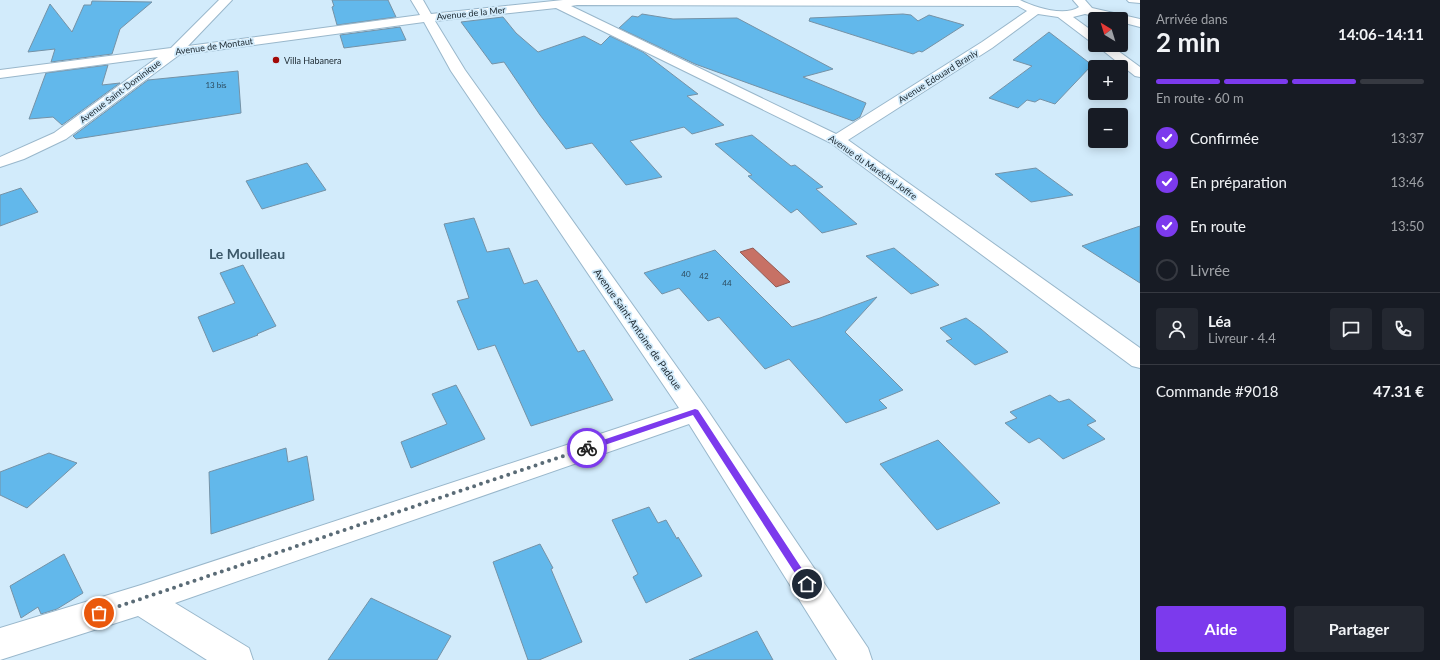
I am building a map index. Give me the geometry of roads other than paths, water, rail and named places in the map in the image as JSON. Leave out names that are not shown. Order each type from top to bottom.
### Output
[{"type":"street","name":"Avenue Saint-Dominique","points":[[0,162],[18,156],[60,136],[175,51],[226,0]]},
{"type":"street","name":"Avenue Saint-Antoine de Padoue","points":[[417,0],[458,71],[695,412],[856,660]]},
{"type":"street","points":[[1133,0],[1140,0]]},
{"type":"street","name":"Avenue de la Mer","points":[[428,18],[581,1],[1016,1]]},
{"type":"street","points":[[1016,1],[1036,10],[1061,14],[1075,13],[1081,5],[1140,23]]},
{"type":"street","name":"Avenue du Maréchal Joffre","points":[[559,4],[837,140],[1140,360]]},
{"type":"street","name":"Avenue Edouard Branly","points":[[837,140],[987,46],[1036,10]]},
{"type":"street","points":[[1061,14],[1088,34]]},
{"type":"street","name":"Avenue de Montaut","points":[[0,74],[428,18]]},
{"type":"street","points":[[1112,52],[1140,73]]},
{"type":"street","points":[[0,644],[141,600],[695,412]]},
{"type":"street","points":[[141,600],[237,660]]},
{"type":"place","name":"Villa Habanera","points":[[276,60]]},
{"type":"district","name":"Le Moulleau","points":[[247,253]]}]
